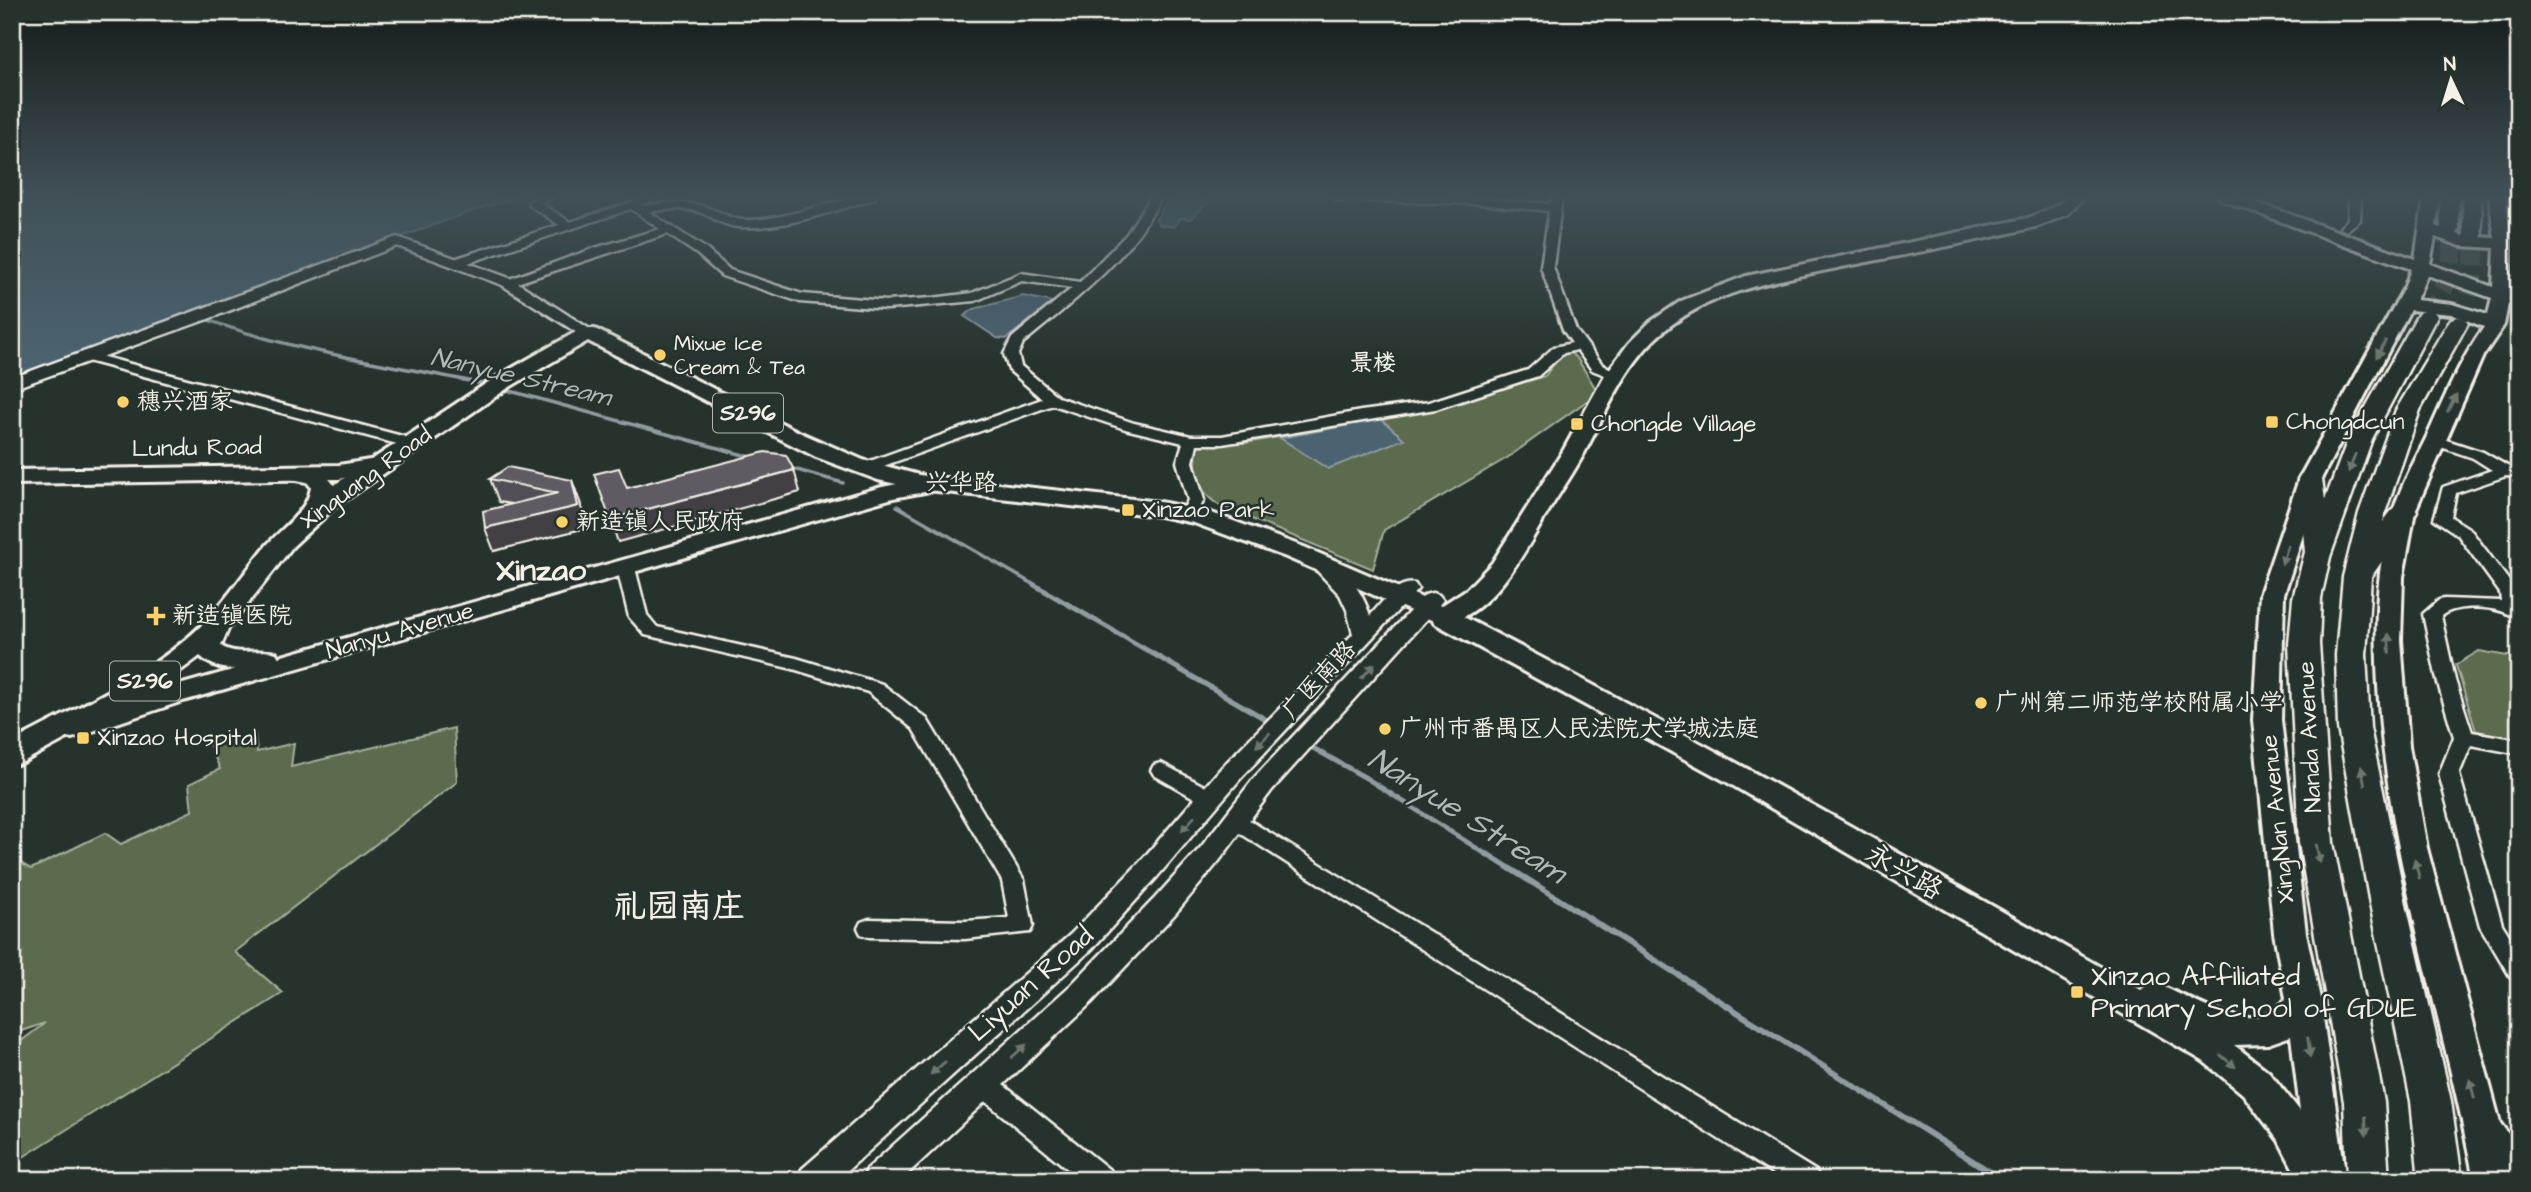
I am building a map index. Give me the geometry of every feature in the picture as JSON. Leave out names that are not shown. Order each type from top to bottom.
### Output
[{"type":"highway","name":"Nanda Avenue","points":[[2368,1180],[2364,1102],[2316,843],[2304,645],[2307,598],[2318,557],[2360,439],[2430,314]]},
{"type":"highway","name":"Nanda Avenue","points":[[2430,314],[2408,410],[2390,455],[2372,513],[2357,576],[2351,655],[2354,728],[2388,904],[2431,1101],[2441,1180]]},
{"type":"highway","points":[[2310,479],[2318,557]]},
{"type":"highway","points":[[2357,576],[2404,511]]},
{"type":"main road","points":[[1439,609],[1476,595],[1502,567],[1580,440],[1615,375],[1636,347],[1657,326],[1688,305],[1716,292],[1772,276],[1888,253]]},
{"type":"main road","points":[[2397,253],[2423,262]]},
{"type":"main road","points":[[2401,253],[2507,305]]},
{"type":"main road","name":"XingNan Avenue","points":[[2327,1180],[2304,1003],[2290,933],[2267,720],[2272,594],[2310,479],[2430,314],[2423,262],[2424,253]]},
{"type":"main road","points":[[2493,1180],[2482,1125],[2412,848],[2395,746],[2388,640],[2391,577],[2404,511],[2473,356],[2507,305],[2504,253]]},
{"type":"main road","points":[[2430,314],[2432,305],[2451,308],[2507,305]]},
{"type":"main road","name":"Xinguang Road","points":[[68,724],[143,683],[183,655],[215,627],[306,520],[485,394],[587,333]]},
{"type":"main road","name":"S296","points":[[587,333],[665,369],[830,456],[920,483]]},
{"type":"main road","name":"Lundu Road","points":[[12,477],[348,472],[382,464]]},
{"type":"main road","points":[[294,473],[314,476],[323,486],[322,495],[306,520]]},
{"type":"main road","name":"兴华路","points":[[920,483],[1192,510],[1269,530],[1439,609]]},
{"type":"main road","name":"Nanyu Avenue","points":[[38,741],[145,704],[920,483]]},
{"type":"main road","name":"Nanyu Avenue","points":[[68,724],[133,698],[266,659],[920,483]]},
{"type":"main road","name":"兴华路","points":[[1192,510],[1403,593]]},
{"type":"main road","name":"永兴路","points":[[1439,609],[1622,695],[2096,968],[2211,1027],[2259,1031],[2287,1023],[2304,1003]]},
{"type":"main road","name":"永兴路","points":[[1439,609],[2215,1050],[2256,1083],[2292,1129],[2319,1180]]},
{"type":"main road","points":[[215,627],[207,641],[211,653],[230,660],[266,659]]},
{"type":"main road","name":"S296","points":[[12,755],[68,724]]},
{"type":"main road","points":[[2482,1125],[2519,1179]]},
{"type":"street","points":[[12,384],[185,323],[367,253]]},
{"type":"street","points":[[429,253],[507,282],[587,333]]},
{"type":"street","points":[[455,262],[483,253]]},
{"type":"street","points":[[507,282],[599,253]]},
{"type":"street","points":[[703,253],[726,273],[800,298],[887,305],[932,302],[975,297],[1021,277],[1082,286]]},
{"type":"street","points":[[1113,253],[1082,286],[1017,341],[1011,354],[1014,367],[1032,385],[1053,400],[1119,422],[1191,440],[1222,440],[1432,406],[1533,373],[1559,350],[1580,345]]},
{"type":"street","points":[[1548,253],[1546,267],[1570,330],[1597,367],[1615,375]]},
{"type":"street","points":[[89,357],[412,443]]},
{"type":"street","points":[[864,468],[1053,400]]},
{"type":"street","points":[[1191,440],[1185,460],[1188,479],[1197,496],[1192,510]]},
{"type":"street","points":[[2434,440],[2478,455],[2512,472]]},
{"type":"street","points":[[2512,472],[2449,490],[2442,519],[2464,532],[2509,593],[2515,611],[2471,603],[2445,604],[2432,614],[2446,680],[2464,737],[2449,774],[2491,926],[2519,971]]},
{"type":"street","points":[[1319,562],[1346,586],[1358,609],[1363,633]]},
{"type":"street","points":[[625,568],[638,617],[652,631],[796,664],[875,688],[920,724],[1013,880],[1022,926],[965,930],[869,928]]},
{"type":"street","name":"广医南路","points":[[1232,772],[1403,593]]},
{"type":"street","name":"广医南路","points":[[1263,784],[1322,721],[1439,609]]},
{"type":"street","points":[[2464,737],[2519,747]]},
{"type":"street","points":[[1161,770],[1210,798]]},
{"type":"street","name":"Liyuan Road","points":[[813,1180],[1081,942],[1232,772]]},
{"type":"street","name":"Liyuan Road","points":[[878,1180],[1081,994],[1165,906],[1263,784]]},
{"type":"street","points":[[1236,820],[1807,1180]]},
{"type":"street","points":[[983,1084],[1102,1180]]},
{"type":"green space","points":[[1565,349],[1577,358],[1596,389],[1588,400],[1507,458],[1384,530],[1373,569],[1220,506],[1206,494],[1198,479],[1198,445],[1246,443],[1434,409],[1545,376]]},
{"type":"green space","points":[[2479,651],[2519,658],[2519,739],[2476,731],[2456,665]]},
{"type":"green space","points":[[454,728],[457,782],[235,952],[283,993],[12,1164],[12,1048],[45,1023],[12,1034],[12,858],[31,869],[105,833],[121,844],[192,811],[189,784],[220,769],[209,743],[255,735],[257,752],[294,743],[291,767]]},
{"type":"water","points":[[12,253],[358,253],[12,378]]},
{"type":"water","points":[[1023,296],[1053,302],[1006,339],[997,338],[964,316],[974,309]]},
{"type":"water","points":[[1381,419],[1404,439],[1328,469],[1280,438]]},
{"type":"building","points":[[765,452],[786,455],[794,470],[610,519],[594,474],[619,468],[627,488]]},
{"type":"building","points":[[508,467],[572,480],[578,506],[485,528],[483,511],[558,493],[490,479]]},
{"type":"waterway","name":"Nanyue Stream","points":[[190,313],[263,338],[300,347],[488,385]]},
{"type":"waterway","name":"Nanyue Stream","points":[[503,389],[751,457]]},
{"type":"waterway","name":"Nanyue Stream","points":[[790,468],[843,483]]},
{"type":"waterway","name":"Nanyue Stream","points":[[897,506],[1036,586]]},
{"type":"waterway","name":"Nanyue Stream","points":[[1033,584],[1272,723]]},
{"type":"waterway","name":"Nanyue Stream","points":[[1306,744],[1366,778],[1489,856]]},
{"type":"waterway","name":"Nanyue Stream","points":[[1487,854],[2003,1180]]},
{"type":"tunnel","points":[[2427,316],[2444,286],[2452,253]]},
{"type":"tunnel","points":[[2458,323],[2471,281],[2474,253]]},
{"type":"place","name":"Mixue Ice Cream & Tea","points":[[660,355]]},
{"type":"place","name":"穗兴酒家","points":[[123,402]]},
{"type":"place","name":"Chongdcun","points":[[2272,422]]},
{"type":"place","name":"Chongde Village","points":[[1577,424]]},
{"type":"place","name":"Xinzao Park","points":[[1128,510]]},
{"type":"place","name":"新造镇人民政府","points":[[562,522]]},
{"type":"place","name":"新造镇医院","points":[[156,616]]},
{"type":"place","name":"广州第二师范学校附属小学","points":[[1981,703]]},
{"type":"place","name":"广州市番禺区人民法院大学城法庭","points":[[1385,729]]},
{"type":"place","name":"Xinzao Hospital","points":[[83,738]]},
{"type":"place","name":"Xinzao Affiliated Primary School of GDUE","points":[[2077,992]]},
{"type":"district","name":"景楼","points":[[1373,363]]},
{"type":"district","name":"Xinzao","points":[[541,570]]},
{"type":"district","name":"礼园南庄","points":[[679,907]]}]
